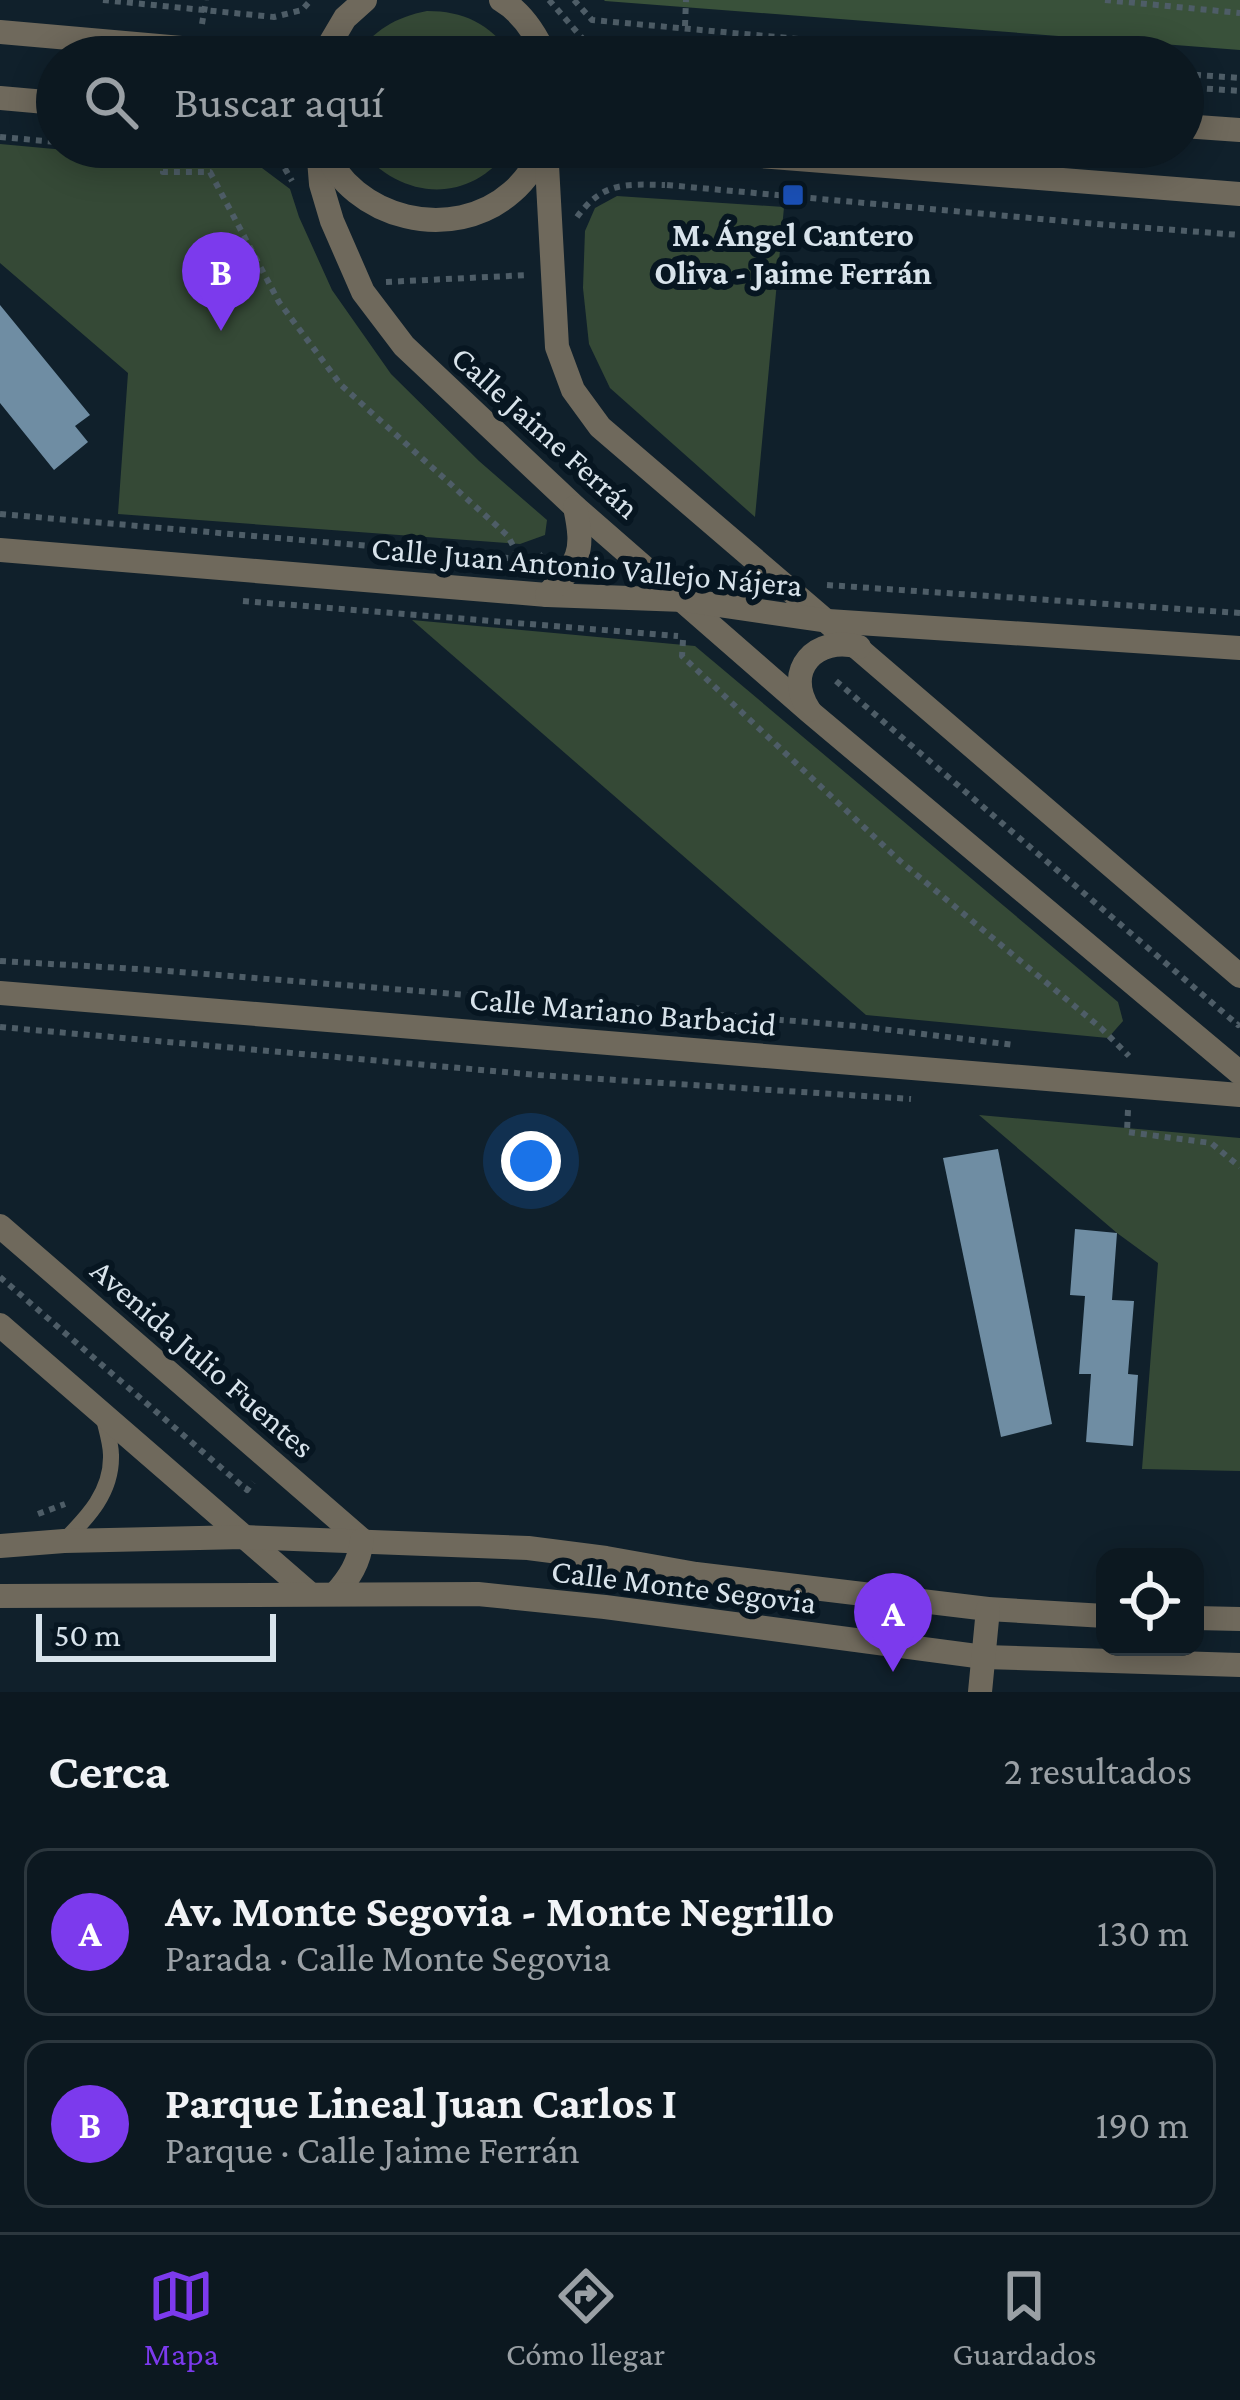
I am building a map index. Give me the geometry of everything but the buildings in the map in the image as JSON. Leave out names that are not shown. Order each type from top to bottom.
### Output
[{"type":"street","points":[[334,36],[365,0]]},
{"type":"street","points":[[502,0],[537,36]]},
{"type":"street","points":[[0,32],[46,36]]},
{"type":"street","points":[[0,98],[36,101]]},
{"type":"street","points":[[1204,127],[1240,130]]},
{"type":"street","name":"Calle Jaime Ferrán","points":[[321,168],[332,221],[363,292],[404,346],[575,507],[810,712],[1234,1066]]},
{"type":"street","points":[[336,168],[366,200],[394,214],[424,220],[483,211],[509,194],[533,168]]},
{"type":"street","name":"Calle Jaime Ferrán","points":[[547,168],[557,346],[573,389],[600,427],[1240,976]]},
{"type":"street","points":[[911,168],[1240,194]]},
{"type":"street","points":[[547,595],[571,569],[582,539],[575,507]]},
{"type":"street","name":"Calle Juan Antonio Vallejo Nájera","points":[[0,550],[547,595],[684,600],[829,621],[1240,648]]},
{"type":"street","points":[[810,712],[799,686],[808,660],[831,644],[859,647]]},
{"type":"street","name":"Calle Mariano Barbacid","points":[[0,993],[1131,1072],[1240,1095]]},
{"type":"street","name":"Avenida Julio Fuentes","points":[[0,1226],[362,1540]]},
{"type":"street","points":[[0,1325],[244,1537],[322,1593],[351,1577],[362,1540]]},
{"type":"street","name":"Calle Monte Segovia","points":[[0,1546],[244,1537],[528,1548],[696,1574],[988,1609],[1096,1615]]},
{"type":"street","name":"Calle Monte Segovia","points":[[0,1596],[478,1594],[984,1657],[1240,1665]]},
{"type":"street","points":[[980,1692],[988,1609]]},
{"type":"street","points":[[1204,1618],[1240,1619]]},
{"type":"lane","points":[[64,1541],[106,1490],[111,1455],[103,1414]]},
{"type":"path","points":[[103,0],[274,17],[302,10],[311,0]]},
{"type":"path","points":[[549,0],[580,36]]},
{"type":"path","points":[[574,0],[592,20],[771,36]]},
{"type":"path","points":[[685,28],[686,0]]},
{"type":"path","points":[[1105,0],[1240,13]]},
{"type":"path","points":[[1204,75],[1240,78]]},
{"type":"path","points":[[1204,88],[1240,91]]},
{"type":"path","points":[[0,137],[36,140]]},
{"type":"path","points":[[163,168],[163,172],[210,172],[279,302],[341,385],[508,536],[520,560],[514,619],[682,629],[682,656],[900,861],[1101,1028],[1131,1072],[1126,1132],[1211,1143],[1240,1167]]},
{"type":"path","points":[[285,168],[295,185]]},
{"type":"path","points":[[667,185],[1240,235]]},
{"type":"path","points":[[0,514],[520,560],[540,557],[556,546]]},
{"type":"path","points":[[824,585],[1240,613]]},
{"type":"path","points":[[237,601],[694,638]]},
{"type":"path","points":[[836,681],[1240,1023]]},
{"type":"path","points":[[0,961],[857,1026],[1017,1046]]},
{"type":"path","points":[[0,1027],[538,1075],[926,1100]]},
{"type":"path","points":[[1109,1057],[1131,1072]]},
{"type":"path","points":[[1128,1115],[1145,1116]]},
{"type":"path","points":[[0,1277],[247,1490],[271,1461]]},
{"type":"path","points":[[34,1515],[73,1501]]},
{"type":"green space","points":[[1240,0],[1240,50],[1204,47],[1204,36],[1059,36],[605,1]]},
{"type":"green space","points":[[427,11],[454,14],[496,36],[374,36],[405,17]]},
{"type":"green space","points":[[0,144],[36,147],[36,168],[262,168],[290,189],[332,290],[391,374],[547,520],[545,535],[520,544],[118,514],[128,373],[0,263]]},
{"type":"green space","points":[[379,168],[491,168],[456,187],[414,186]]},
{"type":"green space","points":[[617,196],[784,207],[755,517],[610,388],[589,344],[583,288],[585,231],[595,208]]},
{"type":"green space","points":[[412,620],[695,646],[1118,1002],[1123,1021],[1108,1038],[866,1015]]},
{"type":"green space","points":[[979,1115],[1240,1138],[1240,1471],[1142,1469],[1158,1263]]},
{"type":"place","name":"M. Ángel Cantero Oliva - Jaime Ferrán","points":[[793,195]]},
{"type":"place","name":"Parque Lineal Juan Carlos I","points":[[221,331]]},
{"type":"place","name":"Av. Monte Segovia - Monte Negrillo","points":[[893,1672]]}]
